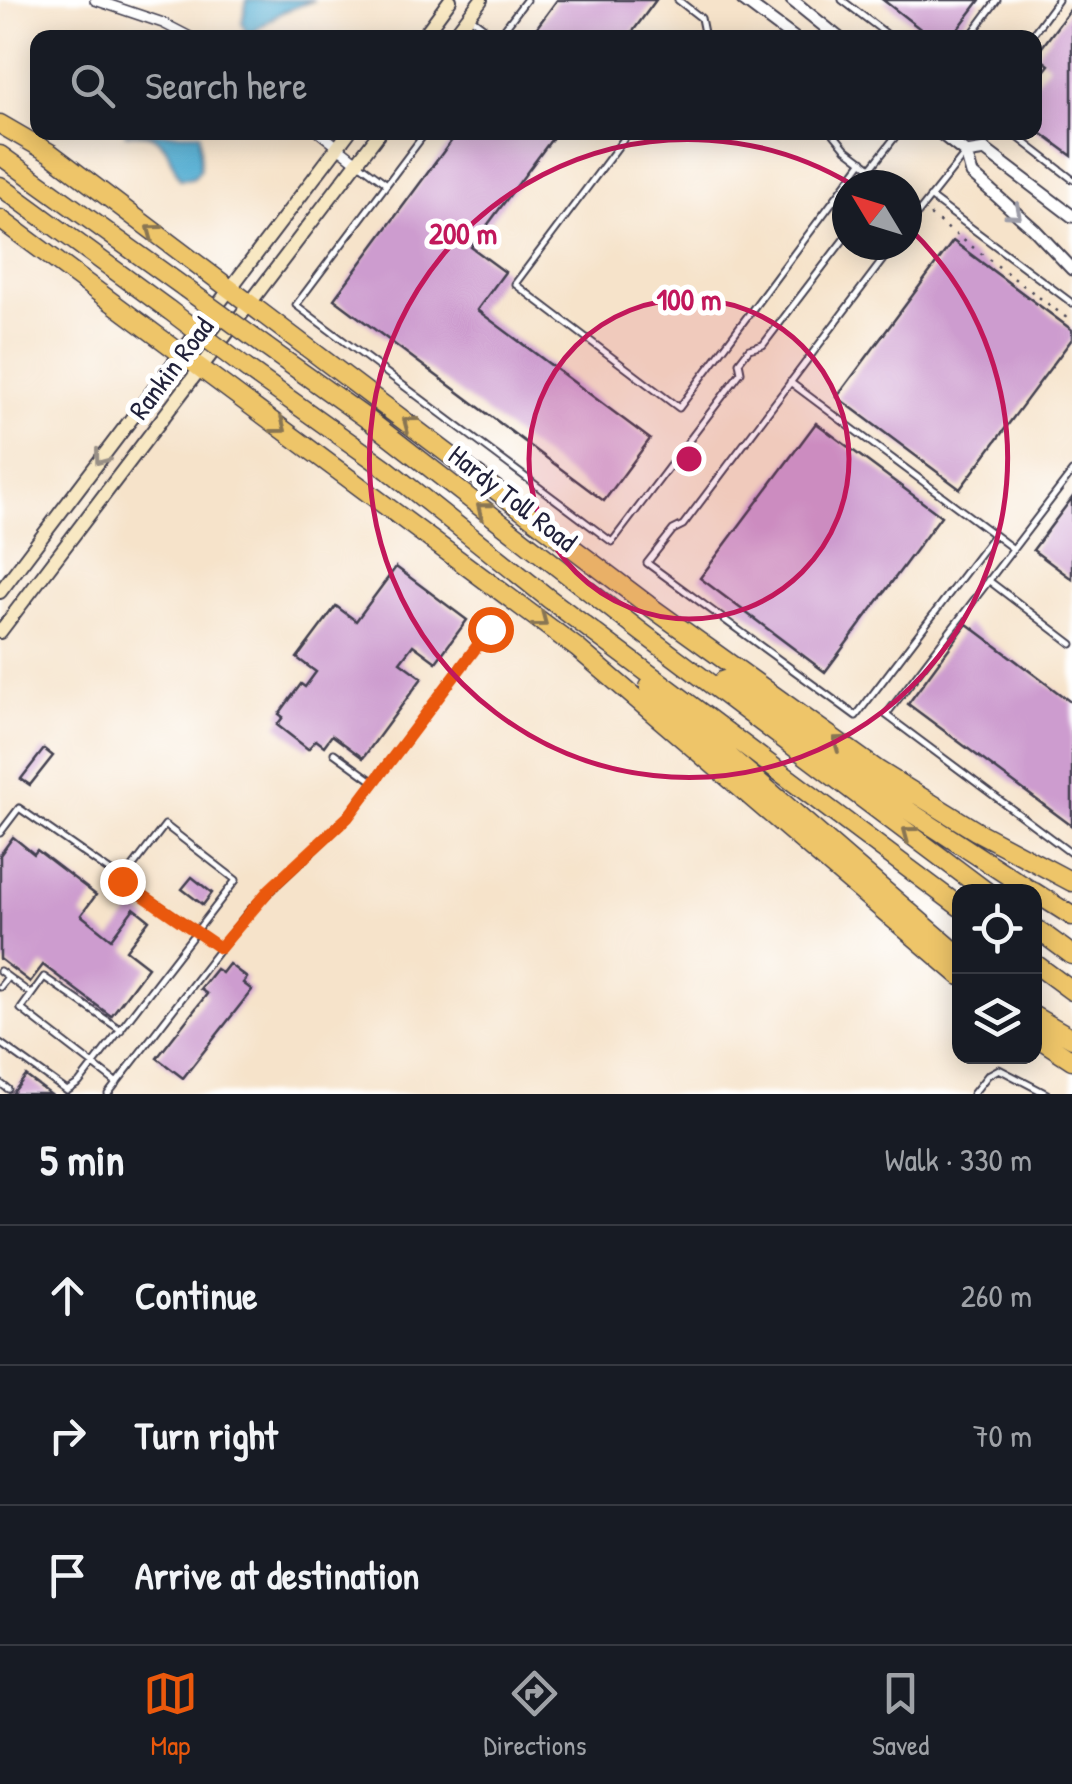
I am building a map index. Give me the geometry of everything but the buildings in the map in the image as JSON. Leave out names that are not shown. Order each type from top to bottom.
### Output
[{"type":"highway","points":[[0,124],[50,152],[648,605],[879,771],[976,832],[1072,882]]},
{"type":"highway","name":"Hardy Toll Road","points":[[0,155],[370,421],[976,884]]},
{"type":"highway","name":"Hardy Toll Road","points":[[0,186],[384,468],[548,598],[952,900]]},
{"type":"highway","points":[[0,219],[603,668],[958,974]]},
{"type":"highway","points":[[548,598],[952,949]]},
{"type":"highway","points":[[640,630],[736,688],[912,813],[1022,884]]},
{"type":"highway","points":[[1042,897],[1072,916]]},
{"type":"highway","points":[[1042,933],[1072,955]]},
{"type":"highway","points":[[1042,969],[1072,991]]},
{"type":"highway","points":[[1042,1021],[1072,1038]]},
{"type":"highway","points":[[1042,1040],[1072,1060]]},
{"type":"main road","points":[[428,30],[449,0]]},
{"type":"main road","points":[[458,30],[481,0]]},
{"type":"main road","name":"Rankin Road","points":[[1,589],[343,140]]},
{"type":"main road","name":"Rankin Road","points":[[0,632],[374,140]]},
{"type":"main road","points":[[1,589],[21,604]]},
{"type":"street","points":[[95,0],[177,30]]},
{"type":"street","points":[[449,0],[469,16]]},
{"type":"street","points":[[743,0],[783,30]]},
{"type":"street","points":[[792,0],[829,30]]},
{"type":"street","points":[[329,140],[357,162]]},
{"type":"street","points":[[957,140],[972,174],[1072,269]]},
{"type":"street","points":[[966,153],[985,150],[1072,216]]},
{"type":"lane","points":[[503,30],[526,0]]},
{"type":"lane","points":[[678,0],[701,18],[702,30]]},
{"type":"lane","points":[[842,0],[881,30]]},
{"type":"lane","points":[[975,30],[997,0]]},
{"type":"lane","points":[[1036,30],[1058,0]]},
{"type":"lane","points":[[469,16],[488,30]]},
{"type":"lane","points":[[420,140],[296,305],[612,542],[741,372],[740,362],[749,349],[763,346],[832,254]]},
{"type":"lane","points":[[623,140],[515,284],[679,408],[863,162]]},
{"type":"lane","points":[[840,140],[875,170]]},
{"type":"lane","points":[[872,168],[893,140]]},
{"type":"lane","points":[[1021,140],[1072,180]]},
{"type":"lane","points":[[922,207],[966,153]]},
{"type":"lane","points":[[357,162],[387,184]]},
{"type":"lane","points":[[930,197],[1072,303]]},
{"type":"lane","points":[[883,260],[682,525],[673,530],[647,564],[856,716],[994,535]]},
{"type":"lane","points":[[790,382],[1012,549]]},
{"type":"lane","points":[[1072,472],[886,714],[1072,854]]},
{"type":"lane","points":[[988,580],[1072,644]]},
{"type":"lane","points":[[108,1094],[250,910],[348,817],[490,629]]},
{"type":"lane","points":[[334,753],[374,782]]},
{"type":"lane","points":[[0,833],[19,808],[220,948]]},
{"type":"lane","points":[[0,1043],[67,1090],[80,1082],[236,880],[166,826],[122,881]]},
{"type":"lane","points":[[0,971],[31,994]]},
{"type":"lane","points":[[0,986],[8,977]]},
{"type":"lane","points":[[117,1082],[21,1008],[44,977],[121,1030]]},
{"type":"lane","points":[[973,1094],[988,1075],[999,1069],[1047,1094]]},
{"type":"lane","points":[[0,1083],[8,1089]]},
{"type":"path","points":[[922,209],[1072,322]]},
{"type":"water","points":[[247,0],[314,0],[280,13],[256,30],[245,30],[242,23]]},
{"type":"water","points":[[158,140],[200,140],[200,170],[193,178],[180,179]]},
{"type":"route","points":[[122,881],[220,948],[270,889],[348,817],[490,629]]}]
